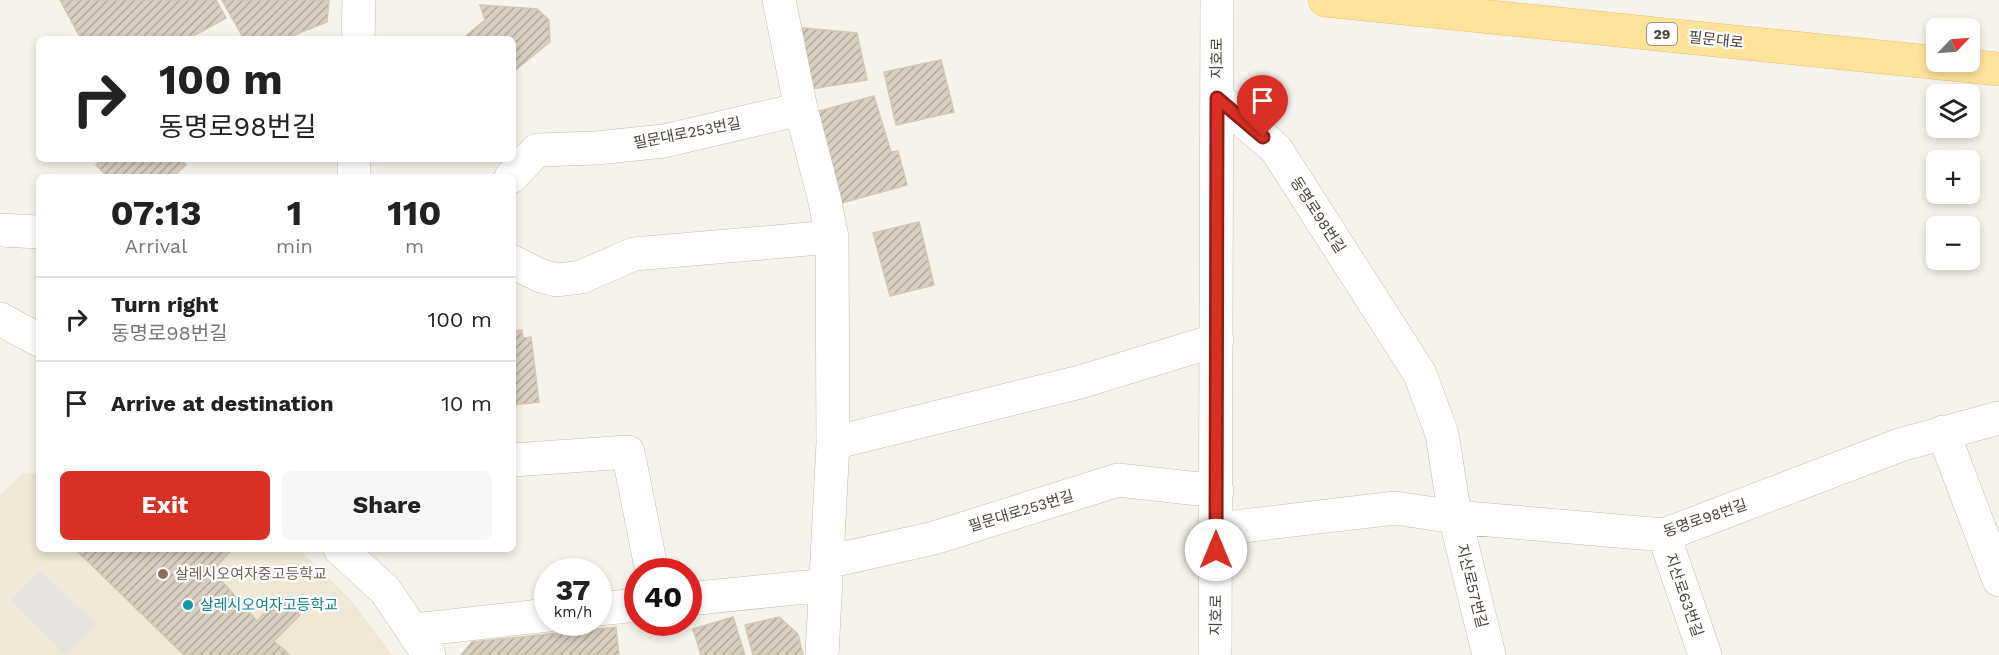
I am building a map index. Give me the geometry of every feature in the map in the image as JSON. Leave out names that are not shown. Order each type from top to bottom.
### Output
[{"type":"main road","name":"필문대로","points":[[1325,0],[1999,69]]},
{"type":"street","points":[[353,36],[359,0]]},
{"type":"street","points":[[779,0],[801,109],[832,237],[834,443],[822,655]]},
{"type":"street","name":"지호로","points":[[1215,655],[1217,0]]},
{"type":"street","name":"동명로98번길","points":[[1217,98],[1276,149],[1420,374],[1442,434],[1455,516]]},
{"type":"street","name":"필문대로253번길","points":[[514,174],[537,150],[597,148],[664,141],[801,109]]},
{"type":"street","points":[[0,230],[36,232]]},
{"type":"street","points":[[516,264],[541,276],[557,280],[581,277],[634,254],[832,237]]},
{"type":"street","points":[[0,319],[36,338]]},
{"type":"street","points":[[834,443],[1080,382],[1217,340]]},
{"type":"street","name":"동명로98번길","points":[[1217,529],[1395,508],[1455,516],[1664,535],[1900,445],[1999,418]]},
{"type":"street","points":[[1943,432],[1999,580]]},
{"type":"street","points":[[516,460],[628,452],[649,558]]},
{"type":"street","name":"필문대로253번길","points":[[702,596],[826,573],[1118,480],[1217,491]]},
{"type":"street","name":"지산로57번길","points":[[1455,516],[1488,655]]},
{"type":"street","name":"지산로63번길","points":[[1664,535],[1705,655]]},
{"type":"street","points":[[347,552],[385,590],[422,643],[534,618]]},
{"type":"shaded area","name":"살레시오여자중고등학교","points":[[24,472],[36,474],[36,552],[302,552],[351,600],[392,655],[0,655],[0,495]]},
{"type":"shaded area","points":[[40,570],[96,625],[66,655],[10,600]]},
{"type":"building","points":[[60,0],[216,0],[226,18],[193,36],[79,36]]},
{"type":"building","points":[[222,0],[329,0],[327,22],[292,36],[242,36]]},
{"type":"building","points":[[480,5],[537,9],[549,20],[550,42],[516,70],[516,36],[466,36],[485,20]]},
{"type":"building","points":[[794,27],[857,33],[867,80],[806,90]]},
{"type":"building","points":[[941,60],[954,112],[896,125],[884,72]]},
{"type":"building","points":[[874,96],[891,152],[898,151],[907,185],[838,204],[812,113]]},
{"type":"building","points":[[99,162],[183,162],[186,165],[176,174],[105,174],[96,165]]},
{"type":"building","points":[[919,222],[934,285],[890,296],[873,233]]},
{"type":"building","points":[[522,330],[523,338],[531,337],[539,402],[516,405],[516,331]]},
{"type":"building","name":"살레시오여자고등학교","points":[[78,552],[229,552],[213,571],[257,621],[280,596],[300,615],[274,641],[290,655],[184,655]]},
{"type":"building","points":[[733,617],[745,655],[701,655],[695,636],[702,636],[702,626]]},
{"type":"building","points":[[779,617],[798,634],[803,655],[753,655],[745,625]]},
{"type":"building","points":[[612,627],[616,627],[619,655],[461,655],[472,642],[534,636],[612,636]]},
{"type":"place","name":"살레시오여자중고등학교","points":[[163,574]]},
{"type":"place","name":"살레시오여자고등학교","points":[[188,605]]},
{"type":"route","points":[[1216,550],[1217,98],[1263,137]]}]
